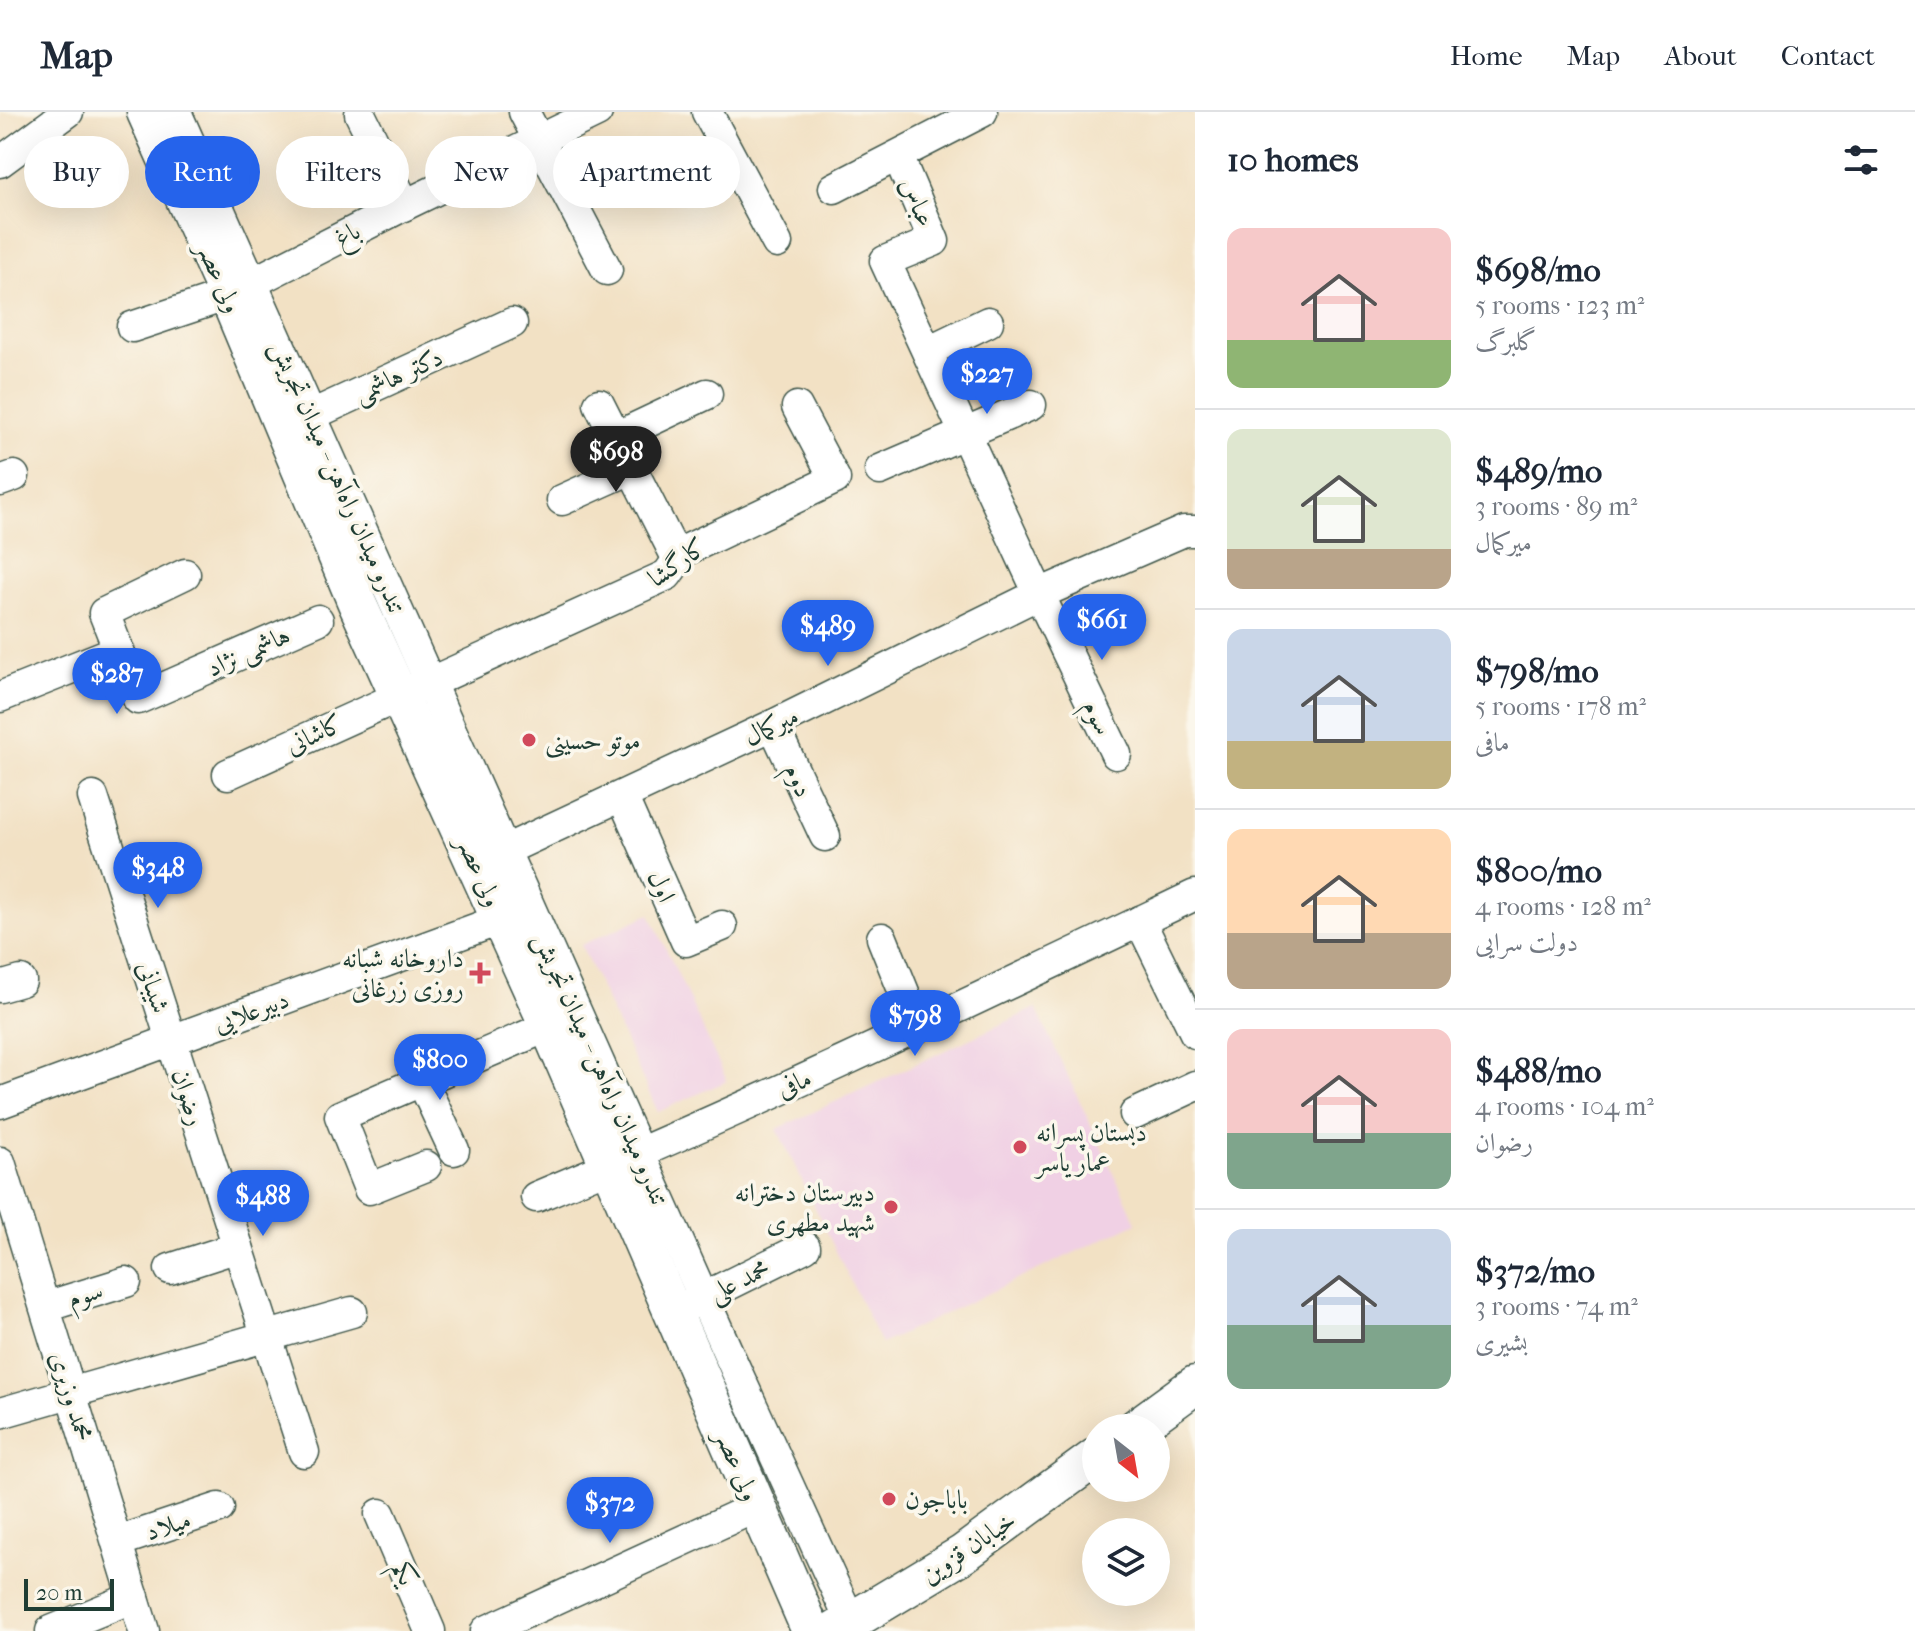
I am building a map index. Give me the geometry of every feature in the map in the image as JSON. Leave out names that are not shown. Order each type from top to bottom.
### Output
[{"type":"main road","name":"ولی عصر","points":[[146,112],[240,289],[298,421],[357,603],[415,688],[491,857],[502,919],[549,1026],[624,1159],[689,1305],[756,1507],[811,1631]]},
{"type":"main road","points":[[1155,1414],[1195,1385]]},
{"type":"main road","name":"خیابان قزوین","points":[[847,1628],[963,1554],[1082,1467]]},
{"type":"street","points":[[0,162],[68,112]]},
{"type":"street","points":[[176,112],[240,289]]},
{"type":"street","points":[[524,112],[536,136]]},
{"type":"street","name":"باغ","points":[[537,139],[597,112]]},
{"type":"street","points":[[707,112],[777,243]]},
{"type":"street","points":[[360,114],[371,136]]},
{"type":"street","name":"عباس","points":[[969,115],[898,156],[934,241],[885,261],[1039,594]]},
{"type":"street","points":[[537,139],[607,270]]},
{"type":"street","points":[[834,188],[898,156]]},
{"type":"street","name":"باغ","points":[[132,327],[240,289],[399,208]]},
{"type":"street","points":[[928,351],[988,322]]},
{"type":"street","name":"دکتر هاشمی","points":[[298,421],[512,323]]},
{"type":"street","points":[[616,437],[707,394]]},
{"type":"street","points":[[599,404],[678,560]]},
{"type":"street","points":[[880,470],[1031,405]]},
{"type":"street","name":"کارگشا","points":[[415,688],[667,575],[684,551],[835,479],[797,407]]},
{"type":"street","points":[[562,500],[633,468]]},
{"type":"street","name":"میرکمال","points":[[491,857],[773,725],[1039,594],[1184,531],[1195,531]]},
{"type":"street","name":"هاشمی نژاد","points":[[185,574],[104,613],[138,699],[318,620]]},
{"type":"street","name":"سوم","points":[[1039,594],[1116,754]]},
{"type":"street","points":[[0,697],[118,650]]},
{"type":"street","name":"کاشانی","points":[[228,774],[415,688]]},
{"type":"street","name":"دوم","points":[[773,725],[825,836]]},
{"type":"street","name":"اول","points":[[622,796],[686,941],[722,926]]},
{"type":"street","name":"شیبانی","points":[[93,797],[171,1040]]},
{"type":"street","name":"تندرو میدان راه‌آهن - میدان تجریش","points":[[491,857],[624,1159]]},
{"type":"street","name":"مافی","points":[[536,1197],[918,1027],[1195,895]]},
{"type":"street","name":"دبیرعلایی","points":[[0,1103],[502,919]]},
{"type":"street","points":[[1140,921],[1195,1033]]},
{"type":"street","points":[[882,938],[918,1027]]},
{"type":"street","points":[[426,1166],[369,1189],[340,1116],[549,1026]]},
{"type":"street","name":"رضوان","points":[[171,1040],[304,1452]]},
{"type":"street","points":[[422,1081],[454,1150]]},
{"type":"street","points":[[1135,1114],[1195,1086]]},
{"type":"street","name":"محمد وزیری","points":[[2,1175],[144,1631]]},
{"type":"street","points":[[170,1269],[238,1247]]},
{"type":"street","name":"محمد علی","points":[[689,1305],[805,1247]]},
{"type":"street","name":"سوم","points":[[45,1307],[126,1282]]},
{"type":"street","points":[[689,1305],[847,1628]]},
{"type":"street","points":[[0,1413],[352,1312]]},
{"type":"street","points":[[486,1631],[756,1507]]},
{"type":"street","name":"میلاد","points":[[117,1542],[219,1508]]},
{"type":"street","name":"یکم","points":[[380,1514],[430,1631]]},
{"type":"street","points":[[51,1631],[134,1597]]},
{"type":"shaded area","points":[[650,914],[727,1081],[658,1112],[581,945]]},
{"type":"shaded area","points":[[1036,1008],[1137,1223],[881,1344],[777,1129]]},
{"type":"place","name":"موتو حسینی","points":[[529,740]]},
{"type":"place","name":"داروخانه شبانه روزی زرغانی","points":[[480,973]]},
{"type":"place","name":"دبستان پسرانه عمار یاسر","points":[[1020,1147]]},
{"type":"place","name":"دبیرستان دخترانه شهید مطهری","points":[[891,1207]]},
{"type":"place","name":"باباجون","points":[[889,1499]]}]
